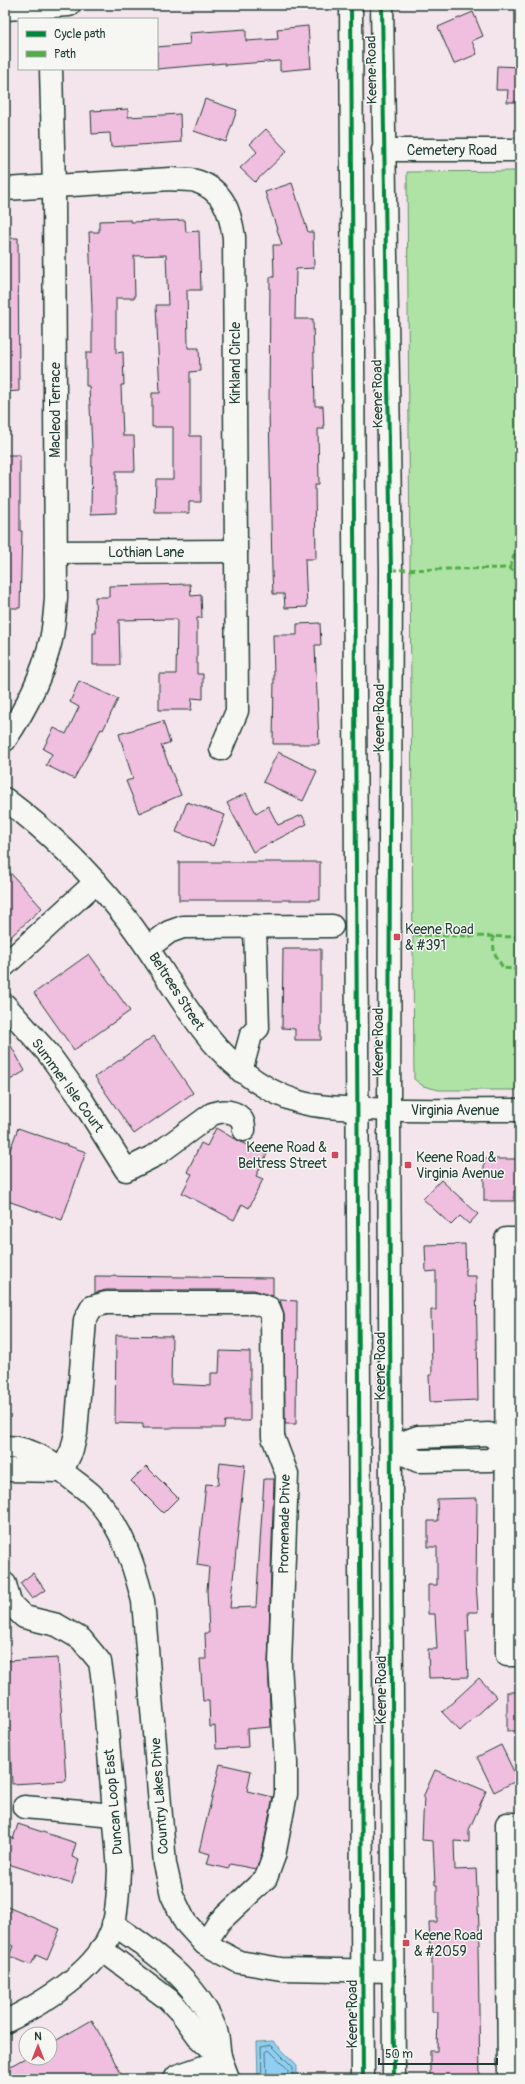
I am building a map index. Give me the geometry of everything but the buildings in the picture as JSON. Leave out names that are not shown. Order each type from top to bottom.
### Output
[{"type":"street","points":[[5,9],[48,13],[69,5]]},
{"type":"street","name":"Keene Road","points":[[351,5],[363,2079]]},
{"type":"street","name":"Keene Road","points":[[382,5],[383,150],[391,570],[389,1110],[394,2079]]},
{"type":"street","name":"Macleod Terrace","points":[[5,740],[22,714],[39,680],[51,640],[56,598],[54,186],[51,70]]},
{"type":"street","name":"Cemetery Road","points":[[383,150],[520,150]]},
{"type":"street","name":"Kirkland Circle","points":[[5,189],[171,179],[196,181],[216,192],[230,212],[234,237],[237,711],[221,749]]},
{"type":"street","name":"Lothian Lane","points":[[56,552],[236,551]]},
{"type":"street","points":[[355,758],[371,816],[372,1073],[374,1086],[379,1099],[389,1110]]},
{"type":"street","name":"Beltrees Street","points":[[5,800],[64,848],[96,882],[148,947],[206,1035],[223,1055],[241,1071],[277,1094],[300,1102],[326,1107],[389,1110]]},
{"type":"street","points":[[5,965],[96,882]]},
{"type":"street","points":[[241,1071],[251,1035],[258,1028],[255,926]]},
{"type":"street","points":[[148,947],[170,932],[183,927],[332,926]]},
{"type":"street","name":"Summer Isle Court","points":[[5,1005],[48,1053],[82,1100],[126,1170],[156,1155],[218,1111],[232,1111],[242,1119],[245,1124],[244,1130]]},
{"type":"street","points":[[358,1109],[369,1119],[376,1143],[377,1315],[391,1375]]},
{"type":"street","name":"Virginia Avenue","points":[[389,1110],[520,1110]]},
{"type":"street","points":[[513,1239],[506,1446],[513,1655]]},
{"type":"street","name":"Promenade Drive","points":[[62,1471],[72,1450],[76,1433],[84,1320],[92,1307],[106,1303],[254,1303],[269,1308],[273,1322],[273,1437],[287,1474],[280,1664],[286,1763],[286,1794],[274,1856],[266,1878],[220,1922],[205,1944]]},
{"type":"street","points":[[391,1447],[418,1437],[489,1434],[506,1446]]},
{"type":"street","name":"Country Lakes Drive","points":[[5,1447],[20,1447],[48,1460],[91,1494],[116,1526],[133,1562],[143,1601],[165,1864],[172,1895],[185,1922],[205,1944],[239,1962],[281,1968],[394,1971]]},
{"type":"street","points":[[5,1470],[62,1471]]},
{"type":"street","name":"Duncan Loop East","points":[[5,2022],[57,1992],[83,1969],[101,1949],[113,1924],[118,1897],[118,1870],[114,1815],[100,1662],[81,1639],[57,1625],[24,1618],[7,1597]]},
{"type":"street","points":[[24,1807],[114,1815]]},
{"type":"street","points":[[509,2079],[507,1824],[520,1824]]},
{"type":"street","points":[[113,1924],[163,1961],[192,1990],[206,2010],[216,2030],[223,2065]]},
{"type":"street","points":[[101,1949],[147,1983],[172,2004],[223,2065]]},
{"type":"street","points":[[147,1983],[163,1961]]},
{"type":"street","points":[[174,2079],[177,2076],[223,2065]]},
{"type":"green space","points":[[520,171],[520,1090],[439,1090],[423,1086],[414,1079],[407,172]]},
{"type":"water","points":[[273,2041],[297,2065],[297,2079],[258,2079],[257,2042]]},
{"type":"marked path","points":[[510,568],[520,536]]},
{"type":"marked path","points":[[391,570],[510,568],[520,576]]},
{"type":"marked path","points":[[415,935],[520,937]]},
{"type":"marked path","points":[[493,936],[494,952],[503,968],[515,969],[520,966]]},
{"type":"cycle path","points":[[351,5],[363,2079]]},
{"type":"cycle path","points":[[382,5],[391,570],[389,1110],[394,2079]]},
{"type":"place","name":"Keene Road & #391","points":[[397,937]]},
{"type":"place","name":"Keene Road & Beltress Street","points":[[335,1155]]},
{"type":"place","name":"Keene Road & Virginia Avenue","points":[[408,1165]]},
{"type":"place","name":"Keene Road & #2059","points":[[406,1943]]}]
